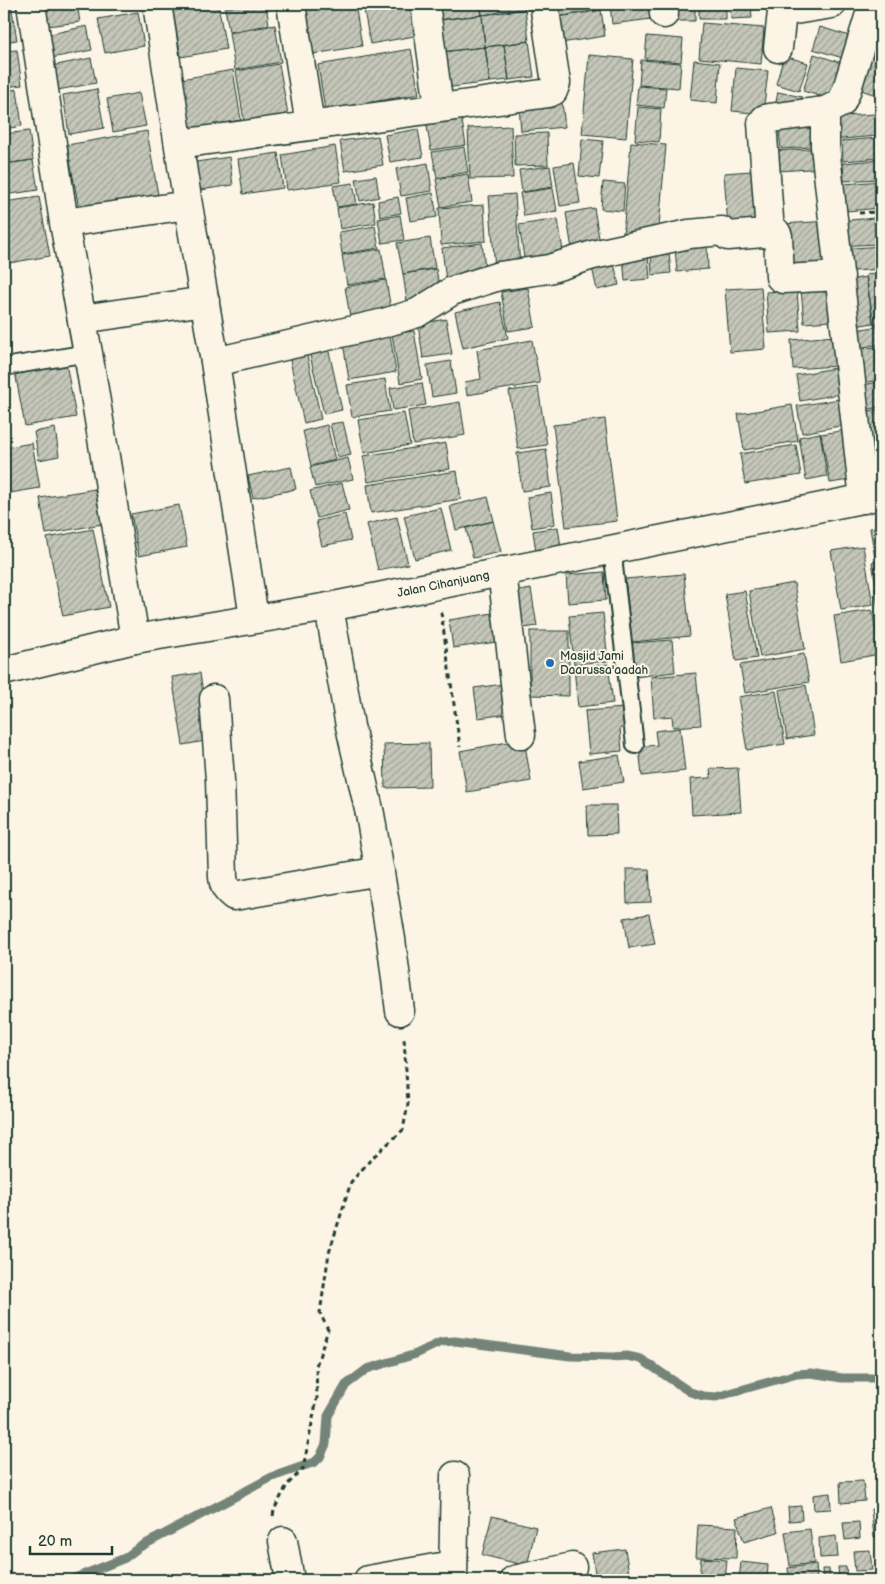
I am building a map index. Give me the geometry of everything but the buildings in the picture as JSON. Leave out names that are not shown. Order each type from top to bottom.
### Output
[{"type":"street","points":[[31,4],[64,223],[88,353],[135,639]]},
{"type":"street","points":[[157,4],[254,618]]},
{"type":"street","points":[[291,4],[310,125]]},
{"type":"street","points":[[425,4],[439,107]]},
{"type":"street","points":[[178,144],[549,93],[553,91],[556,83],[544,4]]},
{"type":"street","points":[[778,48],[781,8],[832,4]]},
{"type":"street","points":[[770,232],[762,123],[765,119],[770,118],[825,111],[841,103],[873,4]]},
{"type":"street","points":[[825,111],[825,146],[840,276],[872,497]]},
{"type":"street","points":[[64,223],[188,205]]},
{"type":"street","points":[[215,362],[384,323],[417,312],[452,291],[498,276],[549,269],[593,255],[689,234],[722,231],[728,236],[776,232],[778,236],[780,277],[784,280],[840,276]]},
{"type":"street","points":[[82,319],[205,301]]},
{"type":"street","name":"Jalan Cihanjuang","points":[[4,671],[135,639],[328,607],[872,497]]},
{"type":"street","points":[[502,571],[521,734]]},
{"type":"street","points":[[328,607],[350,726],[370,814],[391,939],[400,1010]]},
{"type":"street","points":[[214,699],[220,780],[222,877],[228,892],[234,896],[380,871]]},
{"type":"street","points":[[368,1580],[453,1573],[454,1476]]},
{"type":"street","points":[[283,1541],[290,1580]]},
{"type":"street","points":[[514,1580],[572,1567]]},
{"type":"lane","points":[[4,367],[88,353]]},
{"type":"lane","points":[[615,548],[614,566],[635,745]]},
{"type":"path","points":[[437,584],[460,747]]},
{"type":"path","points":[[283,1541],[272,1523],[274,1510],[287,1485],[303,1469],[317,1398],[316,1366],[328,1330],[320,1313],[329,1253],[351,1182],[372,1158],[403,1130],[408,1104],[405,1046],[400,1010]]},
{"type":"waterway","points":[[70,1580],[125,1558],[138,1548],[272,1477],[315,1462],[320,1457],[326,1444],[328,1416],[346,1385],[367,1369],[416,1354],[441,1342],[455,1341],[570,1356],[627,1356],[641,1359],[690,1392],[703,1396],[716,1397],[797,1374],[811,1373],[842,1378],[881,1378]]},
{"type":"place","name":"Masjid Jami Daarussa'aadah","points":[[550,663]]}]
